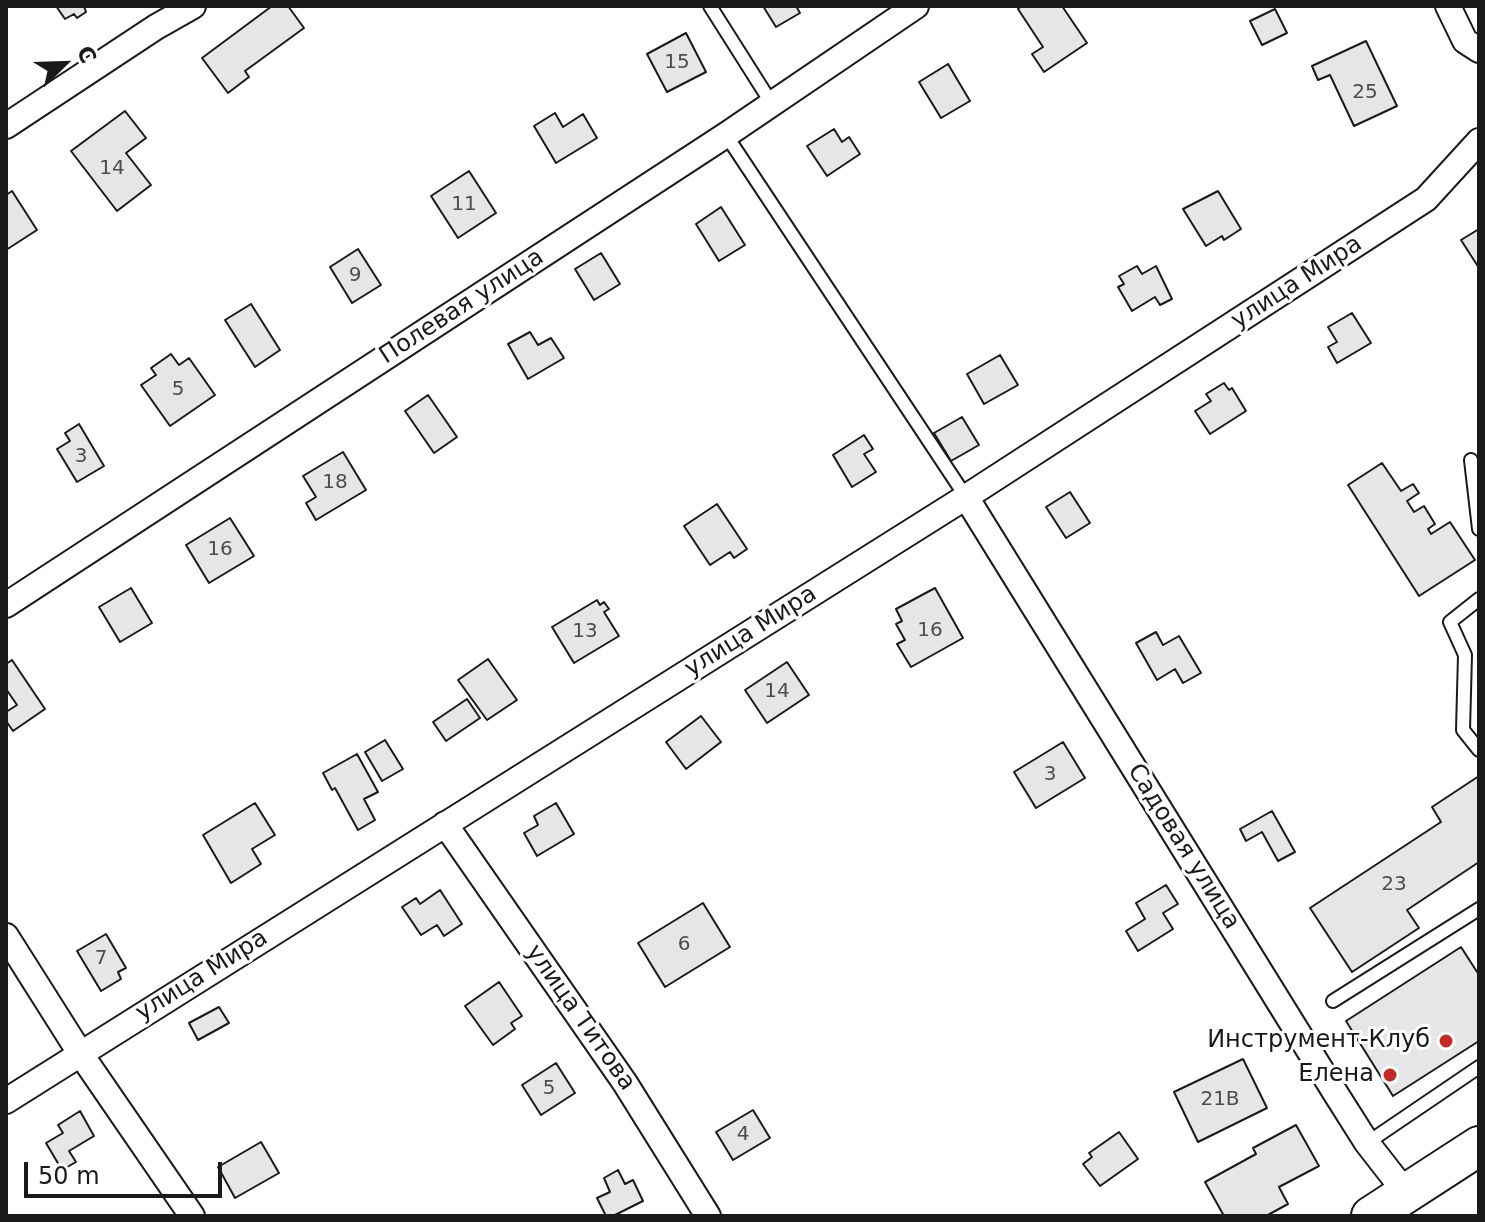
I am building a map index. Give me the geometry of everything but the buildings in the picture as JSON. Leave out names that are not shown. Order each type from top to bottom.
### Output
[{"type":"main road","points":[[1371,1216],[1479,1146]]},
{"type":"street","points":[[6,126],[193,6]]},
{"type":"street","name":"Полевая улица","points":[[6,605],[726,135],[916,6]]},
{"type":"street","points":[[1448,6],[1465,41],[1479,50]]},
{"type":"street","name":"улица Мира","points":[[6,1101],[966,497],[1426,199],[1479,141]]},
{"type":"street","name":"Садовая улица","points":[[966,497],[1367,1143],[1406,1193]]},
{"type":"street","name":"улица Титова","points":[[445,824],[625,1083],[708,1216]]},
{"type":"street","points":[[6,936],[80,1053],[192,1216]]},
{"type":"lane","points":[[710,6],[772,104]]},
{"type":"lane","points":[[726,135],[966,497]]},
{"type":"lane","points":[[1471,460],[1479,529]]},
{"type":"lane","points":[[1479,599],[1450,622],[1465,655],[1463,730],[1479,750]]},
{"type":"lane","points":[[1333,1001],[1479,909]]},
{"type":"lane","points":[[1367,1143],[1479,1067]]},
{"type":"place","name":"Инструмент-Клуб","points":[[1446,1041]]},
{"type":"place","name":"Елена","points":[[1390,1075]]}]
